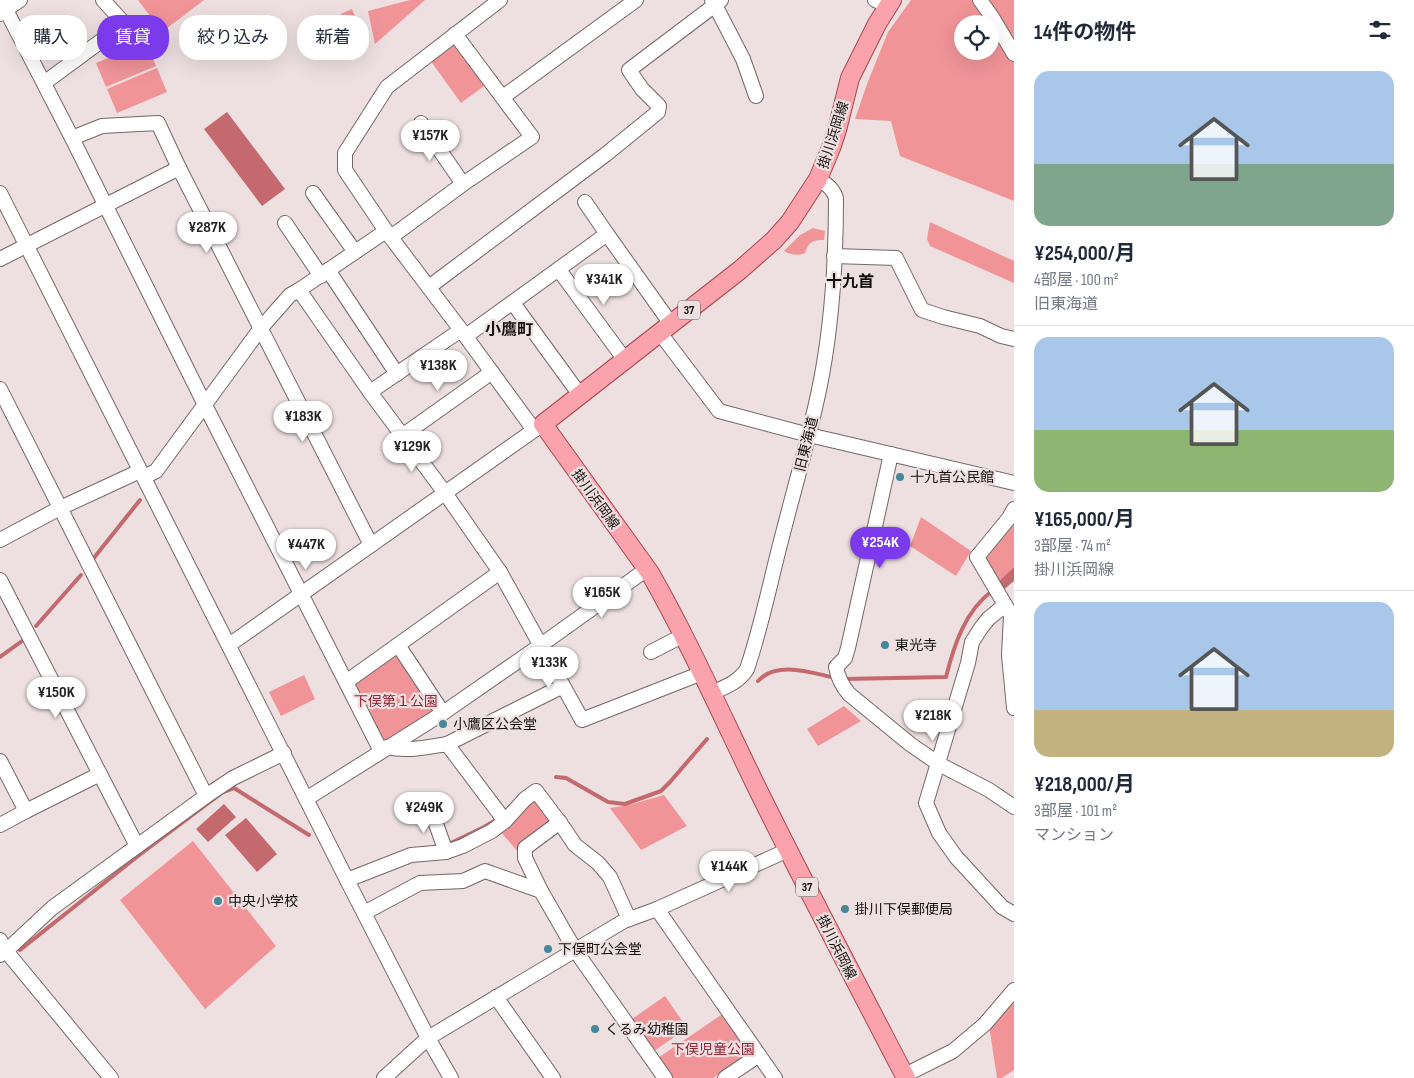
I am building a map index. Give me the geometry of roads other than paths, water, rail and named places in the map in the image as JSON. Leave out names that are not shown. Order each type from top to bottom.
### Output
[{"type":"main road","name":"掛川浜岡線","points":[[885,2],[850,78],[834,139],[818,179],[790,222],[774,240],[740,270],[538,427],[647,569],[684,635],[788,850],[905,1076]]},
{"type":"street","points":[[20,0],[2,9],[44,83],[301,594],[346,682],[384,749]]},
{"type":"street","points":[[44,83],[120,27],[121,20],[104,0]]},
{"type":"street","points":[[229,645],[538,427],[492,372],[388,234],[345,170],[345,153],[388,87],[500,0]]},
{"type":"street","points":[[503,97],[636,0]]},
{"type":"street","points":[[980,0],[1014,54]]},
{"type":"street","points":[[429,288],[605,155],[658,112],[659,106],[642,89],[629,70],[716,2],[743,59],[756,96]]},
{"type":"street","points":[[0,540],[60,508],[142,474],[156,471],[261,328],[290,295],[355,252],[388,234],[532,137],[455,34]]},
{"type":"street","points":[[72,138],[102,126],[158,123],[179,168],[371,545]]},
{"type":"street","points":[[421,123],[463,184]]},
{"type":"street","points":[[0,259],[179,168]]},
{"type":"street","name":"旧東海道","points":[[712,693],[738,680],[747,669],[809,435],[819,390],[827,346],[834,256],[836,198],[830,187],[818,179]]},
{"type":"street","points":[[0,193],[347,880],[428,1038],[451,1078]]},
{"type":"street","points":[[313,193],[355,252]]},
{"type":"street","points":[[585,202],[719,411],[809,435],[1014,483]]},
{"type":"street","points":[[285,223],[325,273],[396,374]]},
{"type":"street","points":[[370,392],[396,374],[513,303],[607,234]]},
{"type":"street","points":[[834,256],[896,258],[922,310],[980,326],[1001,336],[1014,339]]},
{"type":"street","points":[[558,270],[625,360]]},
{"type":"street","points":[[299,290],[500,572],[582,720],[702,673]]},
{"type":"street","points":[[513,303],[580,395]]},
{"type":"street","points":[[402,436],[492,372]]},
{"type":"street","points":[[0,389],[206,796]]},
{"type":"street","points":[[891,454],[848,648],[845,658],[836,667],[839,679],[849,694],[910,744],[938,764],[989,790],[1014,807]]},
{"type":"street","points":[[1014,509],[1009,518],[976,557],[1011,615],[1009,655],[1014,708]]},
{"type":"street","points":[[306,799],[443,713],[647,569]]},
{"type":"street","points":[[346,682],[500,572]]},
{"type":"street","points":[[0,580],[137,846]]},
{"type":"street","points":[[1002,601],[972,642],[968,663],[926,803],[939,833],[956,857],[1002,907],[1014,914]]},
{"type":"street","points":[[651,652],[684,635]]},
{"type":"street","points":[[398,645],[443,713]]},
{"type":"street","points":[[384,749],[414,749],[447,744],[563,686]]},
{"type":"street","points":[[447,744],[505,822]]},
{"type":"street","points":[[110,1078],[2,949],[52,908],[206,796],[233,778],[284,752]]},
{"type":"street","points":[[0,761],[26,811]]},
{"type":"street","points":[[0,825],[100,774]]},
{"type":"street","points":[[347,880],[411,855],[446,852],[463,846],[505,822],[525,799],[536,791],[575,845],[598,863],[610,877],[629,919]]},
{"type":"street","points":[[430,807],[446,852]]},
{"type":"street","points":[[560,822],[525,848],[525,858],[541,891],[575,950],[665,1078]]},
{"type":"street","points":[[384,1078],[428,1038],[629,919],[657,909],[788,850]]},
{"type":"street","points":[[364,913],[420,883],[463,881],[485,871],[541,891]]},
{"type":"street","points":[[657,909],[775,1078]]},
{"type":"street","points":[[905,1076],[953,1051],[985,1024],[1014,990]]},
{"type":"street","points":[[496,997],[553,1078]]},
{"type":"street","points":[[725,1078],[759,1055]]},
{"type":"waterway","points":[[93,559],[140,500]]},
{"type":"waterway","points":[[36,626],[81,575]]},
{"type":"waterway","points":[[843,679],[946,677],[962,630],[975,608],[992,591]]},
{"type":"waterway","points":[[0,657],[22,641]]},
{"type":"waterway","points":[[758,681],[775,671],[785,670],[806,671],[836,678]]},
{"type":"waterway","points":[[556,777],[566,778],[608,802],[625,804],[661,791],[707,739]]},
{"type":"waterway","points":[[20,950],[138,856],[223,792],[234,788],[309,835]]},
{"type":"waterway","points":[[451,843],[496,820]]},
{"type":"place","name":"十九首公民館","points":[[900,477]]},
{"type":"place","name":"東光寺","points":[[885,645]]},
{"type":"place","name":"小鷹区公会堂","points":[[443,724]]},
{"type":"place","name":"中央小学校","points":[[218,901]]},
{"type":"place","name":"掛川下俣郵便局","points":[[845,909]]},
{"type":"place","name":"下俣町公会堂","points":[[548,949]]},
{"type":"place","name":"くるみ幼稚園","points":[[595,1029]]},
{"type":"district","name":"十九首","points":[[850,281]]},
{"type":"district","name":"小鷹町","points":[[509,329]]},
{"type":"park label","name":"下俣第１公園","points":[[396,701]]},
{"type":"park label","name":"下俣児童公園","points":[[713,1049]]}]
